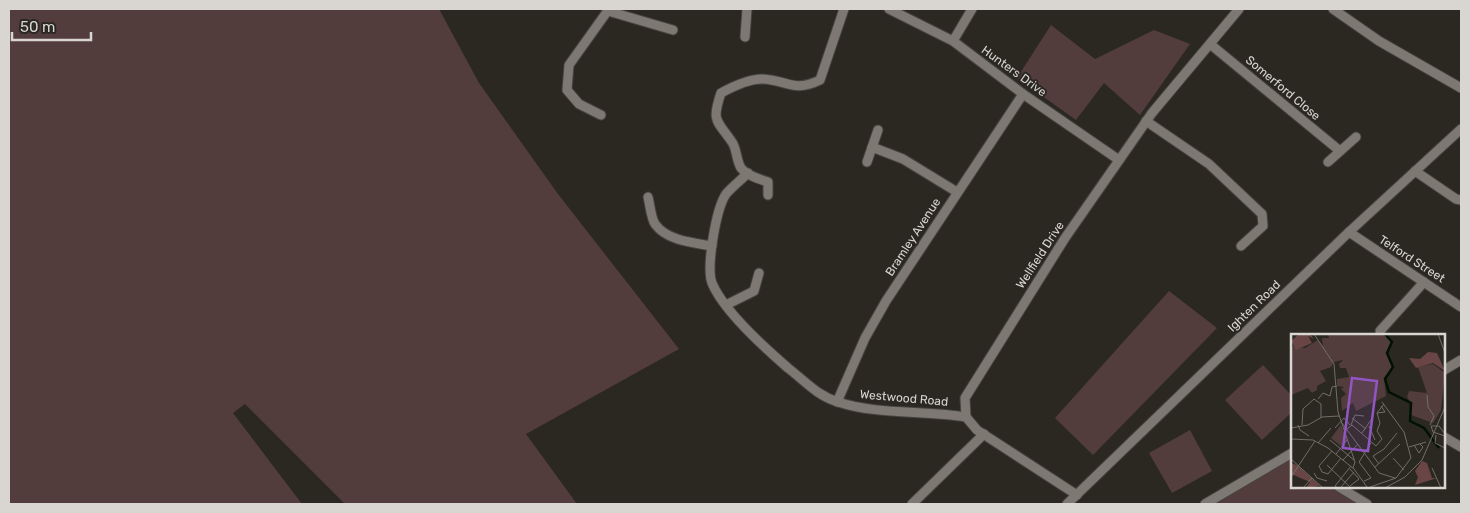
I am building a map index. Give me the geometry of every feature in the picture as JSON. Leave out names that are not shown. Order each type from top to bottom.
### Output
[{"type":"street","points":[[745,37],[747,9]]},
{"type":"street","points":[[768,195],[768,182],[741,168],[732,142],[718,125],[715,108],[721,93],[733,86],[761,79],[804,88],[820,80],[844,9]]},
{"type":"street","name":"Hunters Drive","points":[[889,9],[954,41],[1023,94],[1119,160]]},
{"type":"street","points":[[954,41],[972,9]]},
{"type":"street","name":"Wellfield Drive","points":[[966,417],[965,398],[979,372],[1065,238],[1146,121],[1239,9]]},
{"type":"street","points":[[1333,9],[1393,50],[1461,88]]},
{"type":"street","points":[[601,115],[580,104],[567,90],[569,65],[608,10],[673,30]]},
{"type":"street","name":"Somerford Close","points":[[1210,44],[1340,151]]},
{"type":"street","name":"Bramley Avenue","points":[[837,402],[865,338],[886,301],[1023,94]]},
{"type":"street","points":[[1146,121],[1209,164],[1262,214],[1263,226],[1241,246]]},
{"type":"street","name":"Ighten Road","points":[[1067,504],[1348,232],[1461,129]]},
{"type":"street","points":[[867,162],[878,130]]},
{"type":"street","points":[[1328,162],[1356,137]]},
{"type":"street","points":[[872,147],[903,160],[957,192]]},
{"type":"street","points":[[1415,171],[1456,199],[1461,200]]},
{"type":"street","name":"Westwood Road","points":[[748,173],[726,195],[714,225],[712,282],[726,305],[769,353],[815,393],[837,402],[860,408],[934,412],[966,417]]},
{"type":"street","points":[[648,197],[655,224],[670,236],[688,243],[712,246]]},
{"type":"street","name":"Telford Street","points":[[1348,232],[1461,306]]},
{"type":"street","points":[[726,305],[754,291],[759,273]]},
{"type":"street","points":[[1380,331],[1424,282]]},
{"type":"street","points":[[1445,369],[1461,360]]},
{"type":"street","points":[[966,417],[984,434],[1077,495]]},
{"type":"street","points":[[912,504],[984,434]]},
{"type":"street","points":[[1445,437],[1461,447]]},
{"type":"street","points":[[1205,504],[1291,455]]},
{"type":"street","points":[[1341,488],[1367,504]]},
{"type":"shaded area","points":[[9,9],[439,9],[479,83],[558,194],[679,349],[526,434],[577,504],[345,504],[245,404],[233,413],[302,504],[9,504]]},
{"type":"shaded area","points":[[1051,25],[1095,59],[1154,30],[1190,44],[1140,115],[1104,83],[1076,120],[1017,78]]},
{"type":"shaded area","points":[[1169,291],[1217,328],[1093,455],[1055,418]]},
{"type":"shaded area","points":[[1263,365],[1291,395],[1291,413],[1262,440],[1225,400]]},
{"type":"shaded area","points":[[1190,430],[1212,471],[1172,493],[1149,453]]},
{"type":"shaded area","points":[[1289,455],[1291,456],[1291,488],[1341,488],[1367,504],[1199,504]]}]
